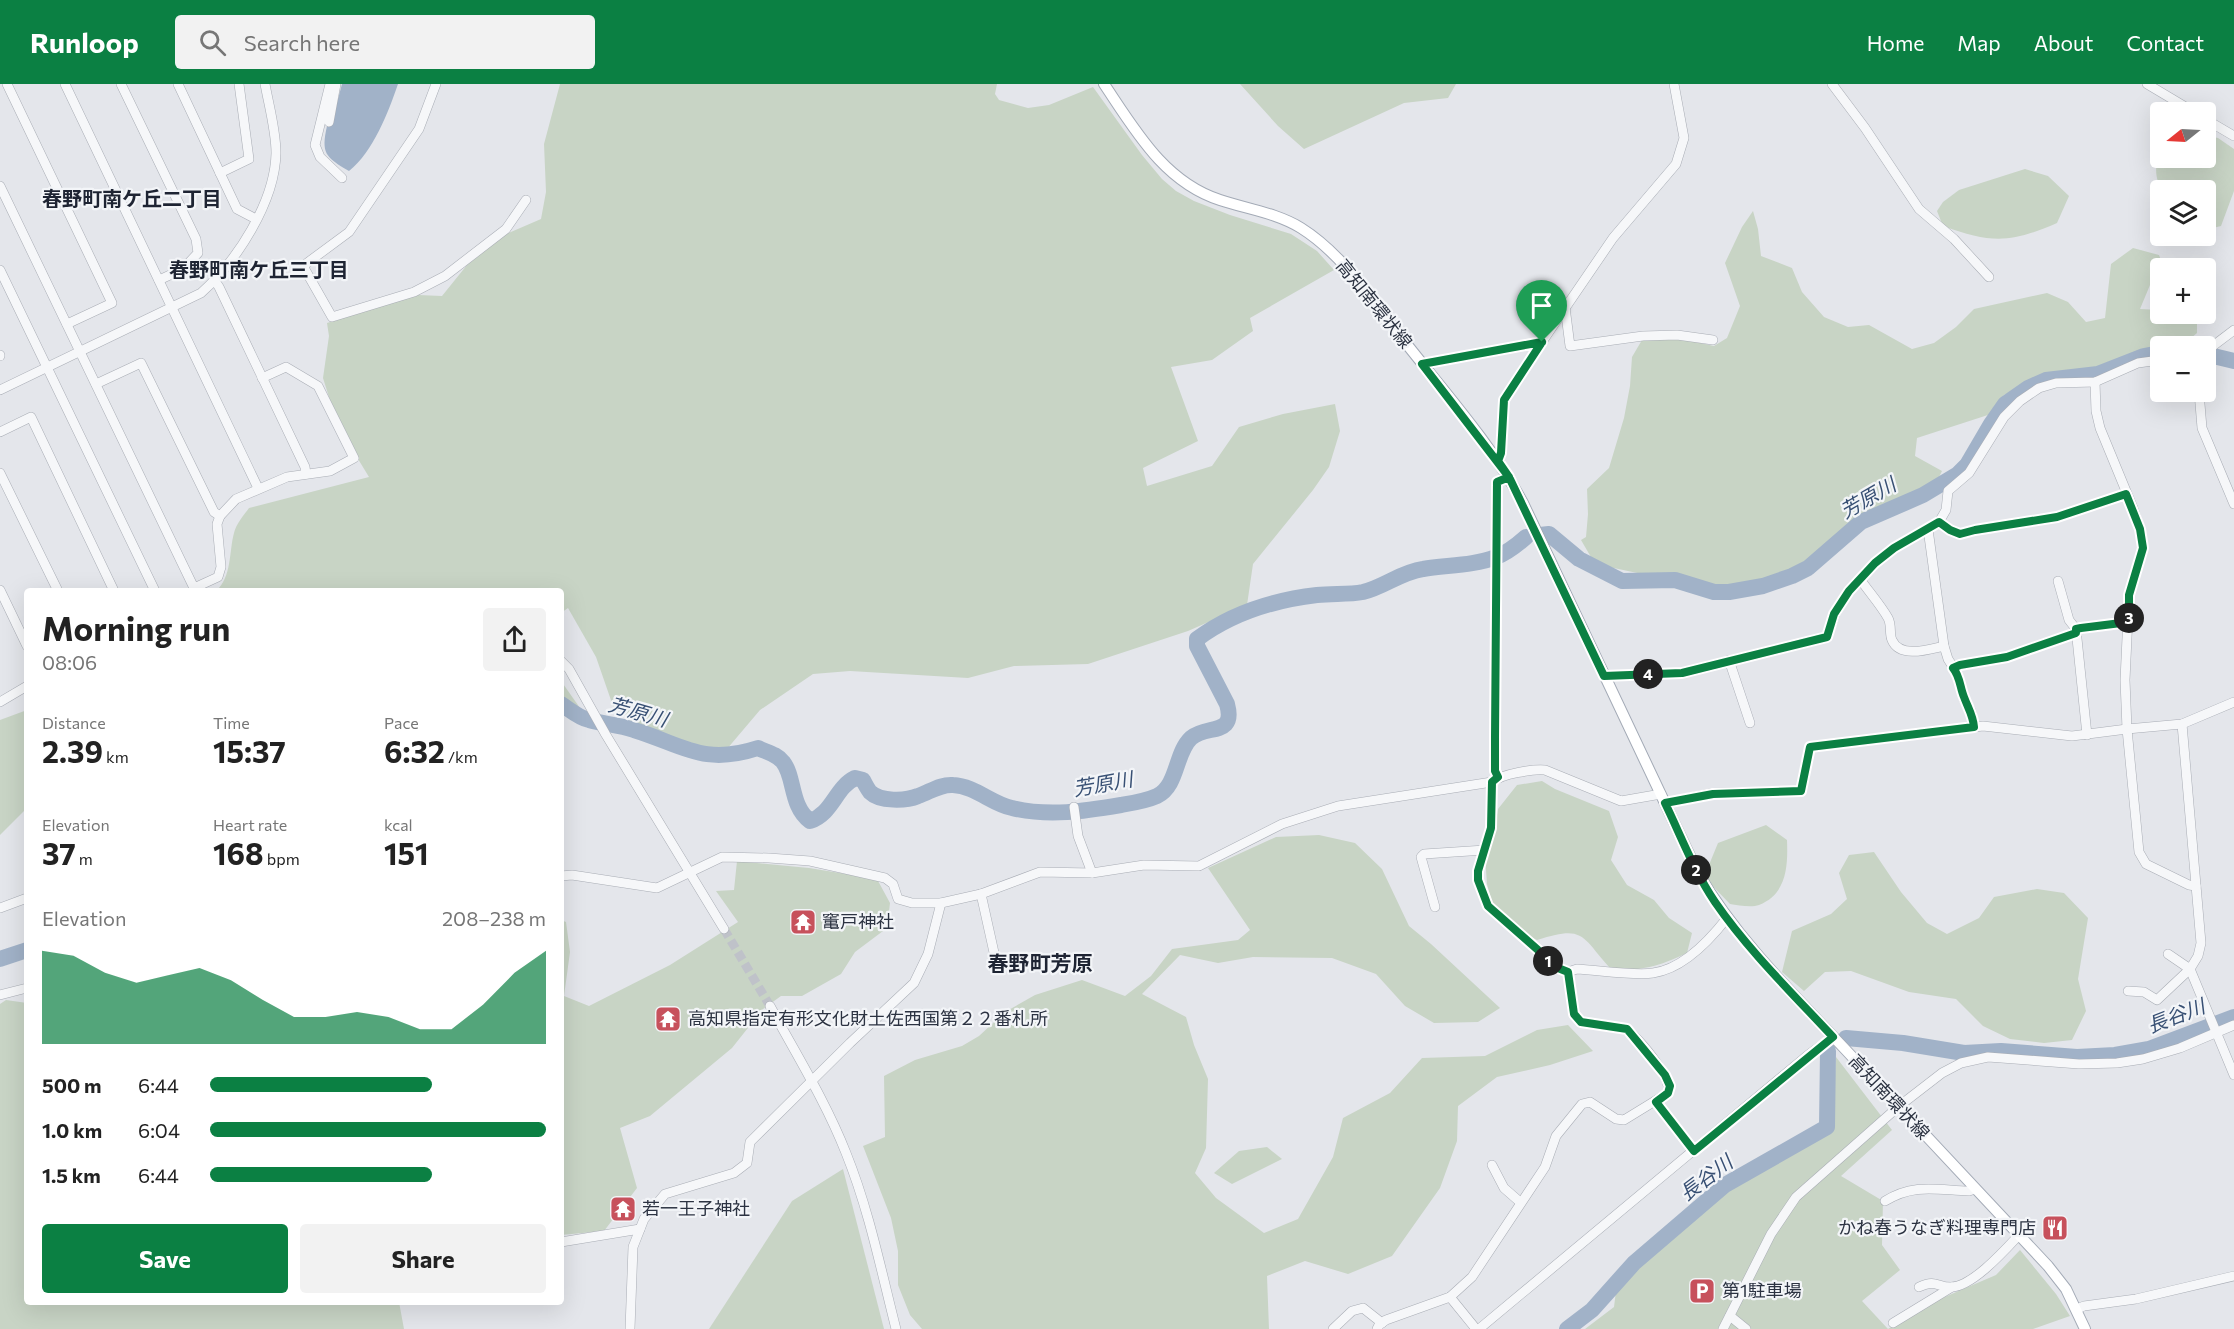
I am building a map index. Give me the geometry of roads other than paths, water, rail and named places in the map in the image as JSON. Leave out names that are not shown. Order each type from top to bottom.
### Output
[{"type":"main road","name":"高知南環状線","points":[[1104,84],[1137,133],[1159,161],[1179,181],[1218,200],[1276,216],[1300,227],[1326,246],[1422,364],[1509,477],[1698,873],[1727,918],[1833,1037],[2048,1266],[2066,1289],[2085,1329]]},
{"type":"street","points":[[7,84],[112,303],[67,324]]},
{"type":"street","points":[[64,84],[258,488]]},
{"type":"street","points":[[121,84],[196,239],[198,253],[183,268],[159,280]]},
{"type":"street","points":[[178,84],[237,209],[256,219]]},
{"type":"street","points":[[220,173],[249,159],[239,84]]},
{"type":"street","points":[[0,390],[201,293],[215,281],[232,259],[256,219],[267,199],[272,182],[276,150],[265,84]]},
{"type":"street","points":[[330,84],[315,145],[320,157],[342,178]]},
{"type":"street","points":[[329,122],[336,84]]},
{"type":"street","points":[[436,84],[419,129],[349,232],[303,266],[332,317],[414,292],[445,276],[506,229],[526,200]]},
{"type":"street","points":[[1498,461],[1501,453],[1504,400],[1613,238],[1676,164],[1684,138],[1674,84]]},
{"type":"street","points":[[1832,84],[1865,128],[1919,209],[1954,239],[1989,277]]},
{"type":"street","points":[[2147,84],[2177,102]]},
{"type":"street","points":[[2216,125],[2234,136]]},
{"type":"street","points":[[0,186],[194,588],[218,577],[221,567],[217,524],[220,516],[236,499],[287,477],[330,471],[354,458],[318,386],[286,367],[262,378]]},
{"type":"street","points":[[0,270],[154,588]]},
{"type":"street","points":[[215,281],[305,467],[306,474]]},
{"type":"street","points":[[1565,307],[1570,346],[1642,336],[1677,335],[1713,340]]},
{"type":"street","points":[[2216,344],[2234,330]]},
{"type":"street","points":[[1422,364],[1542,342]]},
{"type":"street","points":[[1604,676],[1682,673],[1827,637],[1834,614],[1849,591],[1875,563],[1894,548],[1939,522],[1946,510],[1948,491],[1969,473],[2004,417],[2020,401],[2039,388],[2056,383],[2095,382],[2138,363],[2150,361]]},
{"type":"street","points":[[96,384],[141,363],[214,512],[220,516]]},
{"type":"street","points":[[2095,382],[2096,411],[2100,428],[2140,529],[2143,548],[2129,595],[2125,680],[2127,729],[2139,852],[2145,864],[2189,885],[2196,886]]},
{"type":"street","points":[[2200,402],[2202,428],[2234,504]]},
{"type":"street","points":[[0,432],[31,417],[113,588]]},
{"type":"street","points":[[0,473],[57,588]]},
{"type":"street","points":[[1509,477],[1497,482],[1495,779],[1491,828],[1478,871],[1478,880],[1488,906],[1553,966],[1568,972],[1577,969],[1651,974],[1671,969],[1688,958],[1727,918]]},
{"type":"street","points":[[1939,522],[1960,534],[2057,517],[2126,494]]},
{"type":"street","points":[[1928,529],[1944,646],[1957,673],[1964,699],[1971,711],[1974,727]]},
{"type":"street","points":[[1860,579],[1888,618],[1891,626],[1891,639],[1896,646],[1914,652],[1944,646]]},
{"type":"street","points":[[2058,581],[2069,620],[2076,631],[2087,735]]},
{"type":"street","points":[[0,590],[24,640]]},
{"type":"street","points":[[1953,668],[2007,657],[2076,631],[2129,622]]},
{"type":"street","points":[[1729,660],[1750,723]]},
{"type":"street","points":[[564,664],[724,929]]},
{"type":"street","points":[[0,702],[24,688]]},
{"type":"street","points":[[564,876],[657,888],[722,857],[810,861],[854,869],[885,878],[893,884],[898,899],[912,903],[941,903],[981,894],[1040,872],[1092,873],[1144,866],[1198,866],[1282,824],[1338,806],[1495,779],[1535,769],[1545,770],[1621,801],[1713,794],[1801,791],[1810,747],[1983,726],[2054,736],[2087,735],[2182,724],[2234,702]]},
{"type":"street","points":[[2128,991],[2144,992],[2157,1000],[2190,969],[2198,956],[2201,943],[2182,724]]},
{"type":"street","points":[[1074,810],[1078,836],[1092,873]]},
{"type":"street","points":[[1435,907],[1421,857],[1424,854],[1485,850]]},
{"type":"street","points":[[981,894],[995,957]]},
{"type":"street","points":[[0,908],[24,899]]},
{"type":"street","points":[[630,1329],[633,1247],[644,1220],[665,1194],[734,1173],[747,1163],[750,1142],[914,983],[928,954],[941,903]]},
{"type":"street","points":[[2168,954],[2190,969],[2234,1075]]},
{"type":"street","points":[[1333,1329],[1352,1311],[1363,1308],[1379,1326],[1450,1297],[1472,1277],[1545,1167],[1556,1136],[1582,1104],[1590,1102],[1616,1119],[1624,1119],[1668,1093],[1670,1086],[1665,1075],[1627,1029],[1581,1022],[1574,1014],[1568,972]]},
{"type":"street","points":[[0,995],[24,989]]},
{"type":"street","points":[[770,1006],[847,1154],[863,1202],[896,1329]]},
{"type":"street","points":[[1724,1329],[1771,1234],[1796,1197],[1898,1107],[1942,1073],[1974,1059],[2000,1058],[2079,1064],[2117,1063],[2143,1059],[2180,1048],[2214,1027],[2234,1025]]},
{"type":"street","points":[[1450,1297],[1478,1329],[1833,1037]]},
{"type":"street","points":[[1656,1102],[1694,1151]]},
{"type":"street","points":[[1492,1165],[1504,1188],[1520,1202]]},
{"type":"street","points":[[1886,1201],[1905,1191],[1920,1188],[1969,1191],[1975,1189]]},
{"type":"street","points":[[564,1242],[640,1229]]},
{"type":"street","points":[[1893,1323],[1992,1264],[2019,1235]]},
{"type":"street","points":[[2077,1309],[2136,1299],[2234,1276]]},
{"type":"street","points":[[1919,1287],[1929,1282],[1952,1287]]},
{"type":"street","points":[[1730,1316],[1746,1329]]},
{"type":"water","points":[[342,84],[398,84],[372,143],[358,163],[349,171],[330,158],[325,148],[327,126],[331,125]]},
{"type":"waterway","name":"芳原川","points":[[1540,535],[1549,534],[1579,559],[1622,581],[1675,580],[1714,592],[1729,592],[1763,586],[1808,568],[1861,522],[1923,495],[1958,474],[1967,465],[2005,404],[2028,388],[2046,380],[2098,374],[2150,355]]},
{"type":"waterway","name":"芳原川","points":[[2216,357],[2234,361]]},
{"type":"waterway","name":"芳原川","points":[[564,706],[585,719],[628,728],[694,751],[722,755],[758,748],[771,754],[781,759],[787,768],[799,808],[810,821],[824,812],[848,782],[855,778],[863,780],[870,792],[880,798],[893,800],[913,798],[939,787],[953,785],[969,788],[1005,806],[1026,811],[1053,813],[1080,811],[1144,801],[1157,796],[1169,785],[1182,752],[1191,738],[1224,726],[1227,721],[1229,714],[1227,704],[1197,646],[1197,639],[1210,630],[1239,615],[1269,604],[1317,595],[1363,592],[1415,571],[1487,560],[1508,551],[1526,537]]},
{"type":"waterway","name":"芳原川","points":[[0,959],[24,951]]},
{"type":"waterway","name":"長谷川","points":[[1846,1038],[1903,1043],[1964,1053],[2001,1051],[2077,1057],[2115,1055],[2149,1049],[2234,1017]]},
{"type":"waterway","name":"長谷川","points":[[1567,1329],[1592,1310],[1634,1263],[1725,1185],[1827,1127],[1828,1051]]},
{"type":"tunnel","points":[[724,929],[770,1006]]},
{"type":"place","name":"竃戸神社","points":[[803,922]]},
{"type":"place","name":"高知県指定有形文化財土佐西国第２２番札所","points":[[668,1019]]},
{"type":"place","name":"若一王子神社","points":[[623,1209]]},
{"type":"place","name":"かね春うなぎ料理専門店","points":[[2055,1228]]},
{"type":"place","name":"第1駐車場","points":[[1702,1291]]},
{"type":"district","name":"春野町南ケ丘二丁目","points":[[132,199]]},
{"type":"district","name":"春野町南ケ丘三丁目","points":[[259,270]]},
{"type":"district","name":"春野町芳原","points":[[1040,964]]}]
